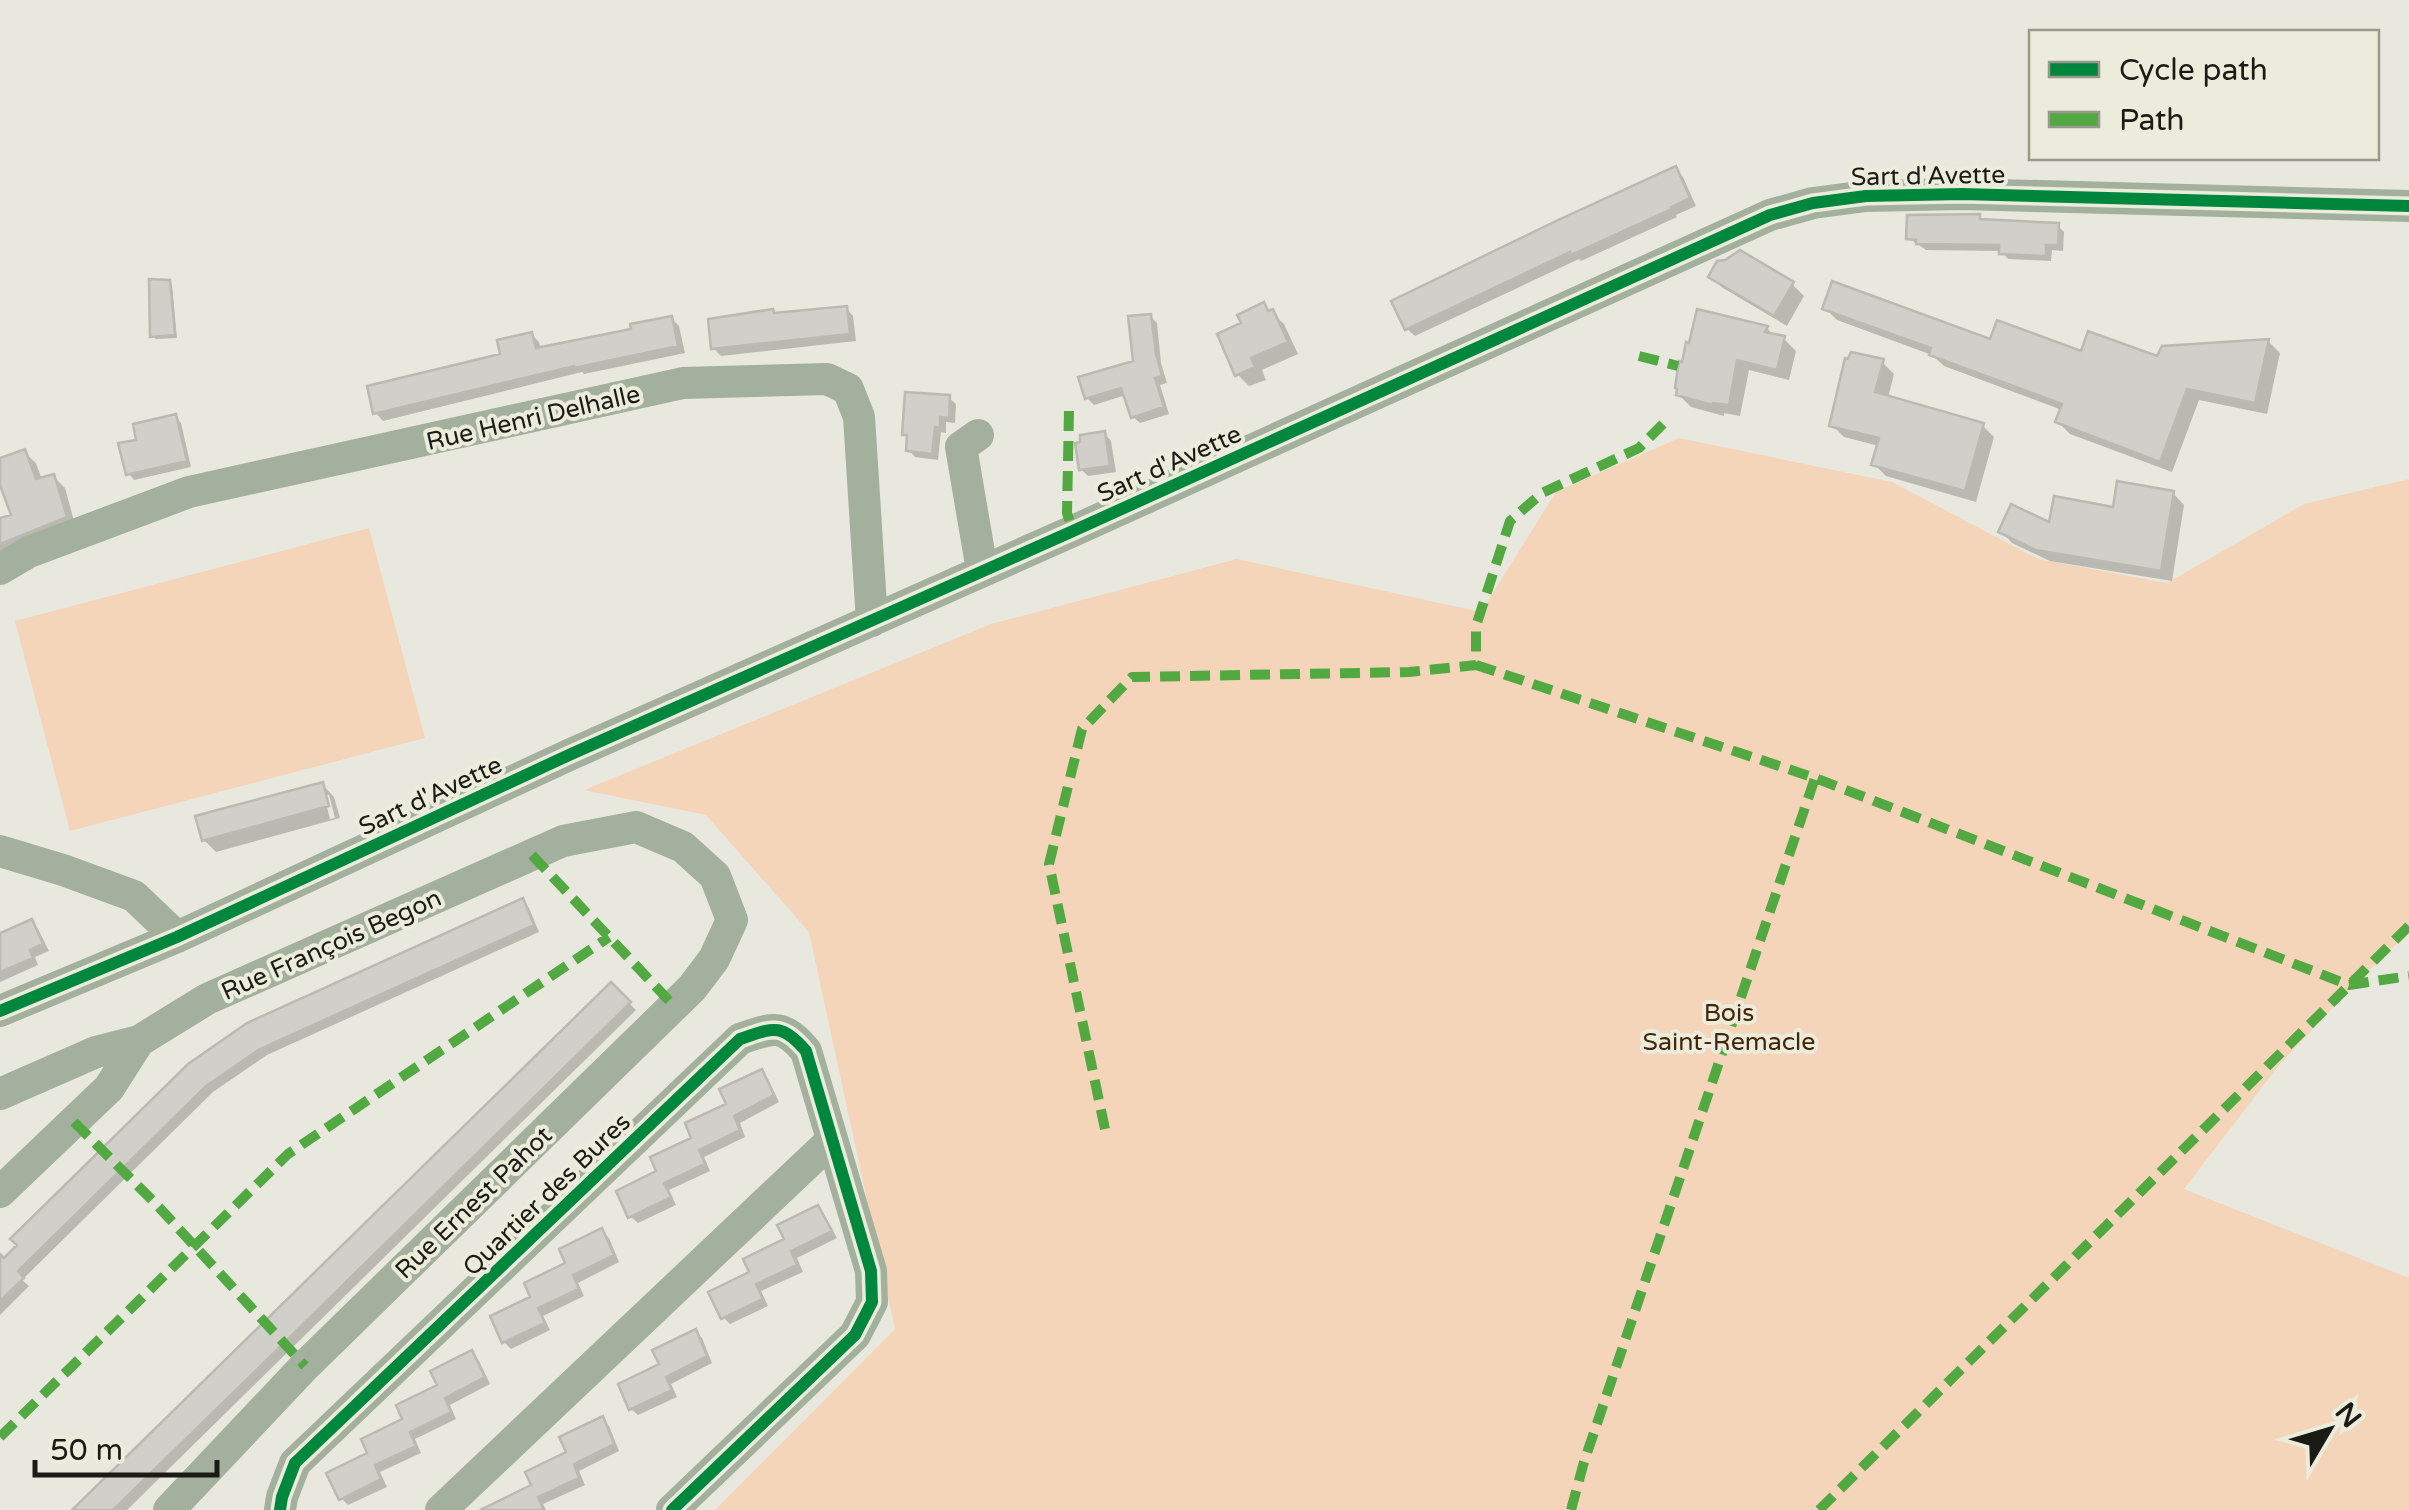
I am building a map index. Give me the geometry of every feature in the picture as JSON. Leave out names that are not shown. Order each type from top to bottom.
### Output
[{"type":"street","name":"Sart d'Avette","points":[[0,1011],[177,936],[1770,215],[1813,203],[1866,196],[1962,194],[2409,206]]},
{"type":"street","name":"Rue Henri Delhalle","points":[[0,569],[29,552],[188,492],[682,382],[827,379],[848,389],[859,417],[872,622]]},
{"type":"street","points":[[978,435],[961,447],[982,570]]},
{"type":"street","name":"Rue François Begon","points":[[0,1192],[110,1088],[139,1040],[206,999],[563,842],[636,827],[684,846],[715,876]]},
{"type":"street","points":[[0,851],[134,896],[177,936]]},
{"type":"street","name":"Rue Ernest Pahot","points":[[169,1510],[305,1366],[692,988],[714,959],[732,920],[715,876]]},
{"type":"street","name":"Quartier des Bures","points":[[280,1510],[295,1463],[740,1039],[771,1029],[791,1034],[806,1051],[832,1140]]},
{"type":"street","points":[[0,1094],[96,1052],[139,1040]]},
{"type":"street","points":[[441,1510],[832,1140],[871,1271],[872,1302],[855,1335],[672,1510]]},
{"type":"green space","name":"Bois Saint-Remacle","points":[[1679,438],[1892,482],[2038,559],[2167,583],[2304,504],[2409,479],[2409,932],[2280,1064],[2184,1189],[2409,1278],[2409,1510],[715,1510],[895,1329],[809,932],[706,815],[584,790],[991,624],[1237,559],[1481,612],[1556,492]]},
{"type":"green space","points":[[369,528],[425,738],[70,831],[15,621]]},
{"type":"building","points":[[1676,166],[1690,198],[1672,209],[1405,330],[1391,301]]},
{"type":"building","points":[[1980,214],[1980,219],[2059,223],[2058,245],[2046,245],[2046,256],[1999,254],[1999,245],[1916,244],[1916,240],[1906,239],[1907,215]]},
{"type":"building","points":[[1740,250],[1794,282],[1774,316],[1708,277],[1717,261]]},
{"type":"building","points":[[149,279],[170,280],[175,335],[150,337]]},
{"type":"building","points":[[1832,281],[1990,339],[1997,320],[2081,351],[2088,331],[2157,356],[2162,346],[2269,339],[2255,403],[2187,389],[2160,462],[2055,422],[2062,404],[1929,355],[1931,348],[1822,309]]},
{"type":"building","points":[[1264,302],[1268,311],[1273,309],[1288,342],[1251,358],[1255,367],[1235,376],[1217,334],[1241,323],[1237,315]]},
{"type":"building","points":[[847,306],[850,334],[711,349],[708,319],[773,309],[774,313]]},
{"type":"building","points":[[1697,309],[1768,326],[1765,332],[1785,336],[1777,370],[1737,360],[1729,405],[1712,405],[1676,395],[1679,361],[1682,362],[1686,342],[1689,343]]},
{"type":"building","points":[[1151,314],[1162,376],[1155,378],[1164,407],[1131,418],[1121,388],[1085,399],[1078,377],[1133,361],[1128,316]]},
{"type":"building","points":[[672,316],[678,346],[574,366],[373,414],[367,386],[500,354],[497,340],[532,332],[536,348],[631,329],[630,324]]},
{"type":"building","points":[[1851,352],[1884,359],[1875,392],[1984,423],[1965,491],[1871,465],[1879,438],[1829,426],[1845,358]]},
{"type":"building","points":[[905,392],[950,395],[949,418],[940,417],[940,428],[935,427],[932,454],[906,451],[907,435],[902,435]]},
{"type":"building","points":[[176,414],[187,461],[126,475],[118,443],[136,440],[133,424]]},
{"type":"building","points":[[1105,431],[1110,466],[1079,470],[1075,443],[1080,442],[1080,435]]},
{"type":"building","points":[[25,449],[36,479],[54,474],[67,517],[0,544],[0,518],[11,515],[0,485],[0,458]]},
{"type":"building","points":[[2117,481],[2174,491],[2161,571],[2036,550],[1998,532],[2011,504],[2049,522],[2054,496],[2113,507]]},
{"type":"building","points":[[323,782],[329,806],[202,841],[195,816]]},
{"type":"building","points":[[523,898],[534,925],[260,1049],[206,1086],[18,1271],[24,1278],[0,1301],[0,1254],[4,1258],[17,1245],[10,1239],[188,1064],[247,1023]]},
{"type":"building","points":[[32,919],[43,944],[30,950],[33,958],[0,972],[0,933]]},
{"type":"building","points":[[611,982],[631,1002],[238,1388],[113,1510],[72,1510]]},
{"type":"building","points":[[762,1069],[774,1095],[734,1116],[740,1130],[699,1150],[705,1164],[664,1183],[671,1197],[628,1218],[616,1191],[656,1171],[650,1157],[691,1138],[685,1123],[726,1104],[719,1089]]},
{"type":"building","points":[[818,1205],[832,1231],[791,1251],[797,1265],[756,1284],[763,1299],[721,1319],[708,1292],[749,1272],[743,1259],[784,1239],[777,1225]]},
{"type":"building","points":[[602,1228],[614,1255],[573,1275],[579,1289],[538,1308],[545,1323],[502,1343],[490,1316],[530,1297],[524,1283],[565,1263],[559,1249]]},
{"type":"building","points":[[696,1329],[707,1356],[666,1377],[672,1390],[629,1410],[618,1384],[659,1364],[652,1350]]},
{"type":"building","points":[[472,1350],[485,1377],[445,1398],[451,1412],[410,1432],[416,1446],[375,1465],[381,1479],[339,1500],[326,1473],[367,1453],[361,1439],[402,1419],[396,1405],[437,1385],[430,1371]]},
{"type":"building","points":[[603,1416],[614,1444],[574,1464],[579,1478],[538,1497],[544,1510],[480,1510],[531,1485],[525,1472],[566,1452],[559,1437]]},
{"type":"marked path","points":[[1639,356],[1678,366]]},
{"type":"marked path","points":[[1069,411],[1067,513],[1073,531]]},
{"type":"marked path","points":[[1105,1129],[1049,864],[1082,729],[1132,677],[1409,672],[1476,665],[1476,626],[1510,521],[1542,493],[1639,448],[1663,424]]},
{"type":"marked path","points":[[1476,665],[1815,778],[2349,985],[2409,976]]},
{"type":"marked path","points":[[1571,1510],[1815,778]]},
{"type":"marked path","points":[[532,855],[674,1006]]},
{"type":"marked path","points":[[1819,1510],[2409,926]]},
{"type":"marked path","points":[[0,1437],[288,1154],[609,937]]},
{"type":"marked path","points":[[74,1122],[155,1203],[305,1366]]},
{"type":"cycle path","points":[[0,1011],[177,937],[569,755],[1770,215],[1813,203],[1866,196],[1962,194],[2409,206]]},
{"type":"cycle path","points":[[280,1510],[295,1463],[740,1039],[776,1030],[790,1035],[806,1051],[871,1271],[872,1302],[855,1335],[672,1510]]}]
